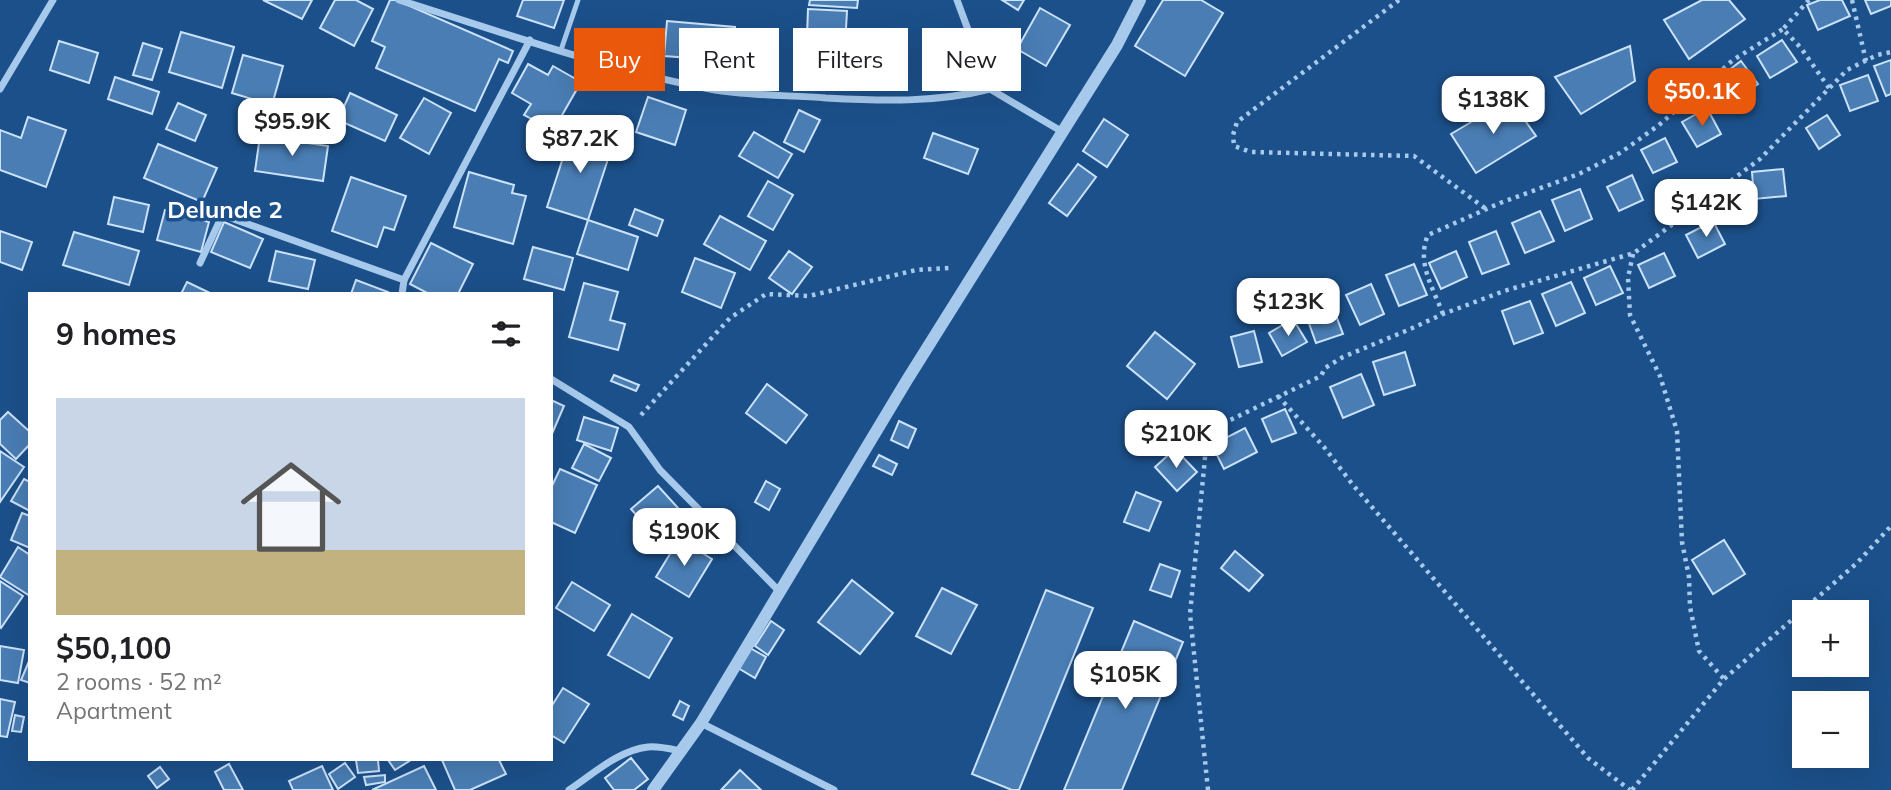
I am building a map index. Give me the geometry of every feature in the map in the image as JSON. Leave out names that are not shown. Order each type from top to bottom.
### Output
[{"type":"street","points":[[0,89],[53,0]]},
{"type":"street","points":[[399,0],[616,69],[713,90],[878,100],[930,100],[983,91]]},
{"type":"street","points":[[957,0],[967,28]]},
{"type":"street","points":[[653,790],[701,723],[907,380],[1117,45],[1140,0]]},
{"type":"street","points":[[402,292],[404,280],[530,40]]},
{"type":"street","points":[[993,91],[1061,131]]},
{"type":"street","points":[[200,263],[220,220],[228,217],[404,280]]},
{"type":"street","points":[[553,380],[629,427],[660,471],[779,591]]},
{"type":"street","points":[[701,723],[834,790]]},
{"type":"street","points":[[569,790],[620,755],[632,750],[650,746],[681,751]]},
{"type":"lane","points":[[561,50],[578,0]]},
{"type":"path","points":[[1399,0],[1237,122],[1233,135],[1234,146],[1251,152],[1414,156],[1486,209]]},
{"type":"path","points":[[1443,314],[1423,262],[1428,235],[1486,209],[1579,174],[1620,153],[1659,125],[1733,60],[1783,29],[1810,0]]},
{"type":"path","points":[[1852,0],[1866,61]]},
{"type":"path","points":[[1783,29],[1801,48],[1829,88]]},
{"type":"path","points":[[1208,790],[1190,614],[1206,447],[1220,425],[1321,376],[1325,368],[1343,357],[1443,314],[1504,291],[1634,253],[1760,159],[1847,69],[1891,52]]},
{"type":"path","points":[[1634,253],[1628,278],[1630,315],[1660,376],[1677,431],[1682,542],[1689,577],[1690,607],[1699,651],[1724,679]]},
{"type":"path","points":[[629,427],[730,318],[766,294],[809,296],[916,270],[979,266]]},
{"type":"path","points":[[1278,396],[1588,758],[1631,790],[1724,679],[1857,563],[1891,526]]},
{"type":"building","points":[[263,0],[312,0],[302,19]]},
{"type":"building","points":[[335,0],[356,0],[373,9],[354,46],[320,28]]},
{"type":"building","points":[[390,0],[396,0],[513,51],[508,63],[499,59],[475,111],[376,68],[385,47],[372,41]]},
{"type":"building","points":[[523,0],[564,0],[554,28],[517,16]]},
{"type":"building","points":[[810,0],[858,0],[857,8],[809,5]]},
{"type":"building","points":[[1002,0],[1024,0],[1018,10]]},
{"type":"building","points":[[1163,0],[1201,0],[1223,13],[1185,76],[1135,46]]},
{"type":"building","points":[[1702,0],[1729,0],[1745,19],[1689,59],[1664,20]]},
{"type":"building","points":[[1820,0],[1842,0],[1850,16],[1818,30],[1807,5]]},
{"type":"building","points":[[1865,0],[1891,0],[1891,6],[1871,14]]},
{"type":"building","points":[[1040,8],[1070,25],[1046,66],[1021,51],[1021,42]]},
{"type":"building","points":[[808,9],[847,11],[846,28],[807,28]]},
{"type":"building","points":[[667,21],[735,27],[679,28],[679,57],[665,56]]},
{"type":"building","points":[[181,32],[234,47],[222,88],[169,72]]},
{"type":"building","points":[[1782,40],[1797,62],[1770,78],[1757,56]]},
{"type":"building","points":[[59,41],[98,53],[89,83],[50,70]]},
{"type":"building","points":[[143,43],[162,49],[152,80],[133,75]]},
{"type":"building","points":[[1630,46],[1635,81],[1581,114],[1555,77]]},
{"type":"building","points":[[243,55],[283,66],[272,105],[232,93]]},
{"type":"building","points":[[1891,60],[1891,94],[1886,96],[1874,66]]},
{"type":"building","points":[[1741,61],[1758,84],[1732,102],[1716,80]]},
{"type":"building","points":[[528,64],[548,75],[553,66],[574,78],[576,91],[553,131],[524,115],[531,104],[512,93]]},
{"type":"building","points":[[1868,75],[1878,101],[1850,111],[1840,85]]},
{"type":"building","points":[[115,77],[159,92],[152,114],[108,99]]},
{"type":"building","points":[[350,93],[397,115],[385,141],[338,120]]},
{"type":"building","points":[[648,97],[686,110],[675,145],[636,132]]},
{"type":"building","points":[[424,98],[451,113],[429,154],[400,138]]},
{"type":"building","points":[[1510,99],[1536,136],[1476,173],[1451,134]]},
{"type":"building","points":[[178,103],[206,115],[195,141],[166,129]]},
{"type":"building","points":[[1707,108],[1721,134],[1697,147],[1682,122]]},
{"type":"building","points":[[799,110],[820,120],[804,152],[784,142]]},
{"type":"building","points":[[1827,115],[1840,135],[1819,149],[1806,128]]},
{"type":"building","points":[[28,117],[66,130],[46,187],[0,170],[0,130],[21,138]]},
{"type":"building","points":[[1104,119],[1128,135],[1107,167],[1083,151]]},
{"type":"building","points":[[572,130],[613,144],[588,220],[547,207]]},
{"type":"building","points":[[754,132],[792,154],[778,178],[739,156]]},
{"type":"building","points":[[933,133],[978,149],[968,174],[924,158]]},
{"type":"building","points":[[260,136],[328,146],[323,181],[255,171]]},
{"type":"building","points":[[1665,138],[1677,162],[1653,173],[1641,150]]},
{"type":"building","points":[[158,144],[217,168],[202,202],[144,178]]},
{"type":"building","points":[[1078,164],[1096,177],[1067,216],[1049,203]]},
{"type":"building","points":[[1783,169],[1786,196],[1754,199],[1752,172]]},
{"type":"building","points":[[469,172],[514,185],[512,193],[526,196],[513,244],[454,227]]},
{"type":"building","points":[[1632,175],[1643,200],[1619,211],[1607,187]]},
{"type":"building","points":[[351,177],[406,196],[394,230],[384,227],[377,247],[332,231]]},
{"type":"building","points":[[768,181],[793,195],[773,230],[748,216]]},
{"type":"building","points":[[1580,189],[1592,219],[1565,231],[1552,200]]},
{"type":"building","points":[[114,197],[149,205],[143,232],[108,224]]},
{"type":"building","points":[[635,209],[663,220],[657,236],[629,225]]},
{"type":"building","points":[[165,210],[209,222],[201,252],[157,240]]},
{"type":"building","points":[[1540,211],[1554,241],[1525,253],[1512,223]]},
{"type":"building","points":[[720,216],[766,241],[750,270],[704,244]]},
{"type":"building","points":[[588,220],[638,237],[628,270],[577,254]]},
{"type":"building","points":[[1713,221],[1725,244],[1698,258],[1686,235]]},
{"type":"building","points":[[224,222],[263,239],[250,268],[211,252]]},
{"type":"building","points":[[0,231],[32,242],[22,270],[0,262]]},
{"type":"building","points":[[1496,231],[1509,264],[1482,274],[1469,242]]},
{"type":"building","points":[[74,232],[139,251],[129,285],[63,265]]},
{"type":"building","points":[[431,243],[473,264],[459,292],[425,292],[410,284]]},
{"type":"building","points":[[533,247],[573,258],[564,290],[524,279]]},
{"type":"building","points":[[276,251],[315,260],[308,289],[269,281]]},
{"type":"building","points":[[789,251],[812,267],[792,294],[769,278]]},
{"type":"building","points":[[1456,251],[1467,277],[1441,289],[1429,263]]},
{"type":"building","points":[[1664,253],[1675,276],[1649,288],[1638,265]]},
{"type":"building","points":[[695,258],[735,273],[721,308],[682,292]]},
{"type":"building","points":[[1414,264],[1427,295],[1399,306],[1386,275]]},
{"type":"building","points":[[1610,266],[1623,293],[1596,305],[1584,278]]},
{"type":"building","points":[[356,280],[388,292],[352,292]]},
{"type":"building","points":[[187,282],[208,292],[182,292]]},
{"type":"building","points":[[1571,282],[1585,313],[1556,326],[1542,294]]},
{"type":"building","points":[[584,283],[618,292],[610,320],[625,324],[618,350],[569,337]]},
{"type":"building","points":[[1371,284],[1384,314],[1360,325],[1346,295]]},
{"type":"building","points":[[1530,301],[1543,333],[1514,344],[1502,311]]},
{"type":"building","points":[[1332,305],[1343,334],[1316,343],[1306,315]]},
{"type":"building","points":[[1293,319],[1307,342],[1282,356],[1269,333]]},
{"type":"building","points":[[1254,331],[1262,362],[1239,367],[1231,337]]},
{"type":"building","points":[[1155,332],[1195,364],[1167,399],[1127,366]]},
{"type":"building","points":[[1405,352],[1415,385],[1384,395],[1373,362]]},
{"type":"building","points":[[1361,374],[1374,405],[1343,418],[1330,387]]},
{"type":"building","points":[[614,375],[639,385],[636,391],[611,381]]},
{"type":"building","points":[[767,384],[807,415],[786,443],[746,413]]},
{"type":"building","points":[[553,401],[564,406],[553,431]]},
{"type":"building","points":[[1285,409],[1296,433],[1272,442],[1262,419]]},
{"type":"building","points":[[8,412],[28,430],[28,446],[16,459],[0,444],[0,420]]},
{"type":"building","points":[[584,417],[618,428],[611,451],[577,440]]},
{"type":"building","points":[[899,421],[916,429],[908,448],[891,440]]},
{"type":"building","points":[[1245,428],[1257,452],[1224,469],[1212,445]]},
{"type":"building","points":[[584,444],[611,458],[599,481],[572,468]]},
{"type":"building","points":[[1175,449],[1197,472],[1177,491],[1155,467]]},
{"type":"building","points":[[0,451],[24,467],[0,502]]},
{"type":"building","points":[[879,455],[897,464],[892,475],[873,466]]},
{"type":"building","points":[[560,469],[597,485],[575,533],[553,523],[553,484]]},
{"type":"building","points":[[24,479],[28,481],[28,510],[11,501]]},
{"type":"building","points":[[766,481],[780,489],[769,510],[755,502]]},
{"type":"building","points":[[658,486],[688,519],[661,543],[631,509]]},
{"type":"building","points":[[1136,492],[1161,502],[1149,531],[1124,522]]},
{"type":"building","points":[[22,513],[28,515],[28,547],[11,540]]},
{"type":"building","points":[[679,539],[712,559],[689,597],[656,577]]},
{"type":"building","points":[[1724,540],[1745,574],[1713,594],[1692,560]]},
{"type":"building","points":[[18,547],[28,554],[28,595],[0,577]]},
{"type":"building","points":[[1235,551],[1263,575],[1249,591],[1221,568]]},
{"type":"building","points":[[1160,564],[1180,571],[1171,597],[1150,590]]},
{"type":"building","points":[[852,580],[893,613],[860,654],[818,622]]},
{"type":"building","points":[[0,581],[23,596],[1,628],[0,627]]},
{"type":"building","points":[[572,582],[610,605],[594,631],[556,608]]},
{"type":"building","points":[[942,588],[977,605],[951,654],[916,636]]},
{"type":"building","points":[[1046,590],[1093,608],[1019,790],[1012,790],[972,774]]},
{"type":"building","points":[[632,614],[672,638],[649,678],[608,655]]},
{"type":"building","points":[[771,621],[784,630],[768,655],[755,646]]},
{"type":"building","points":[[1134,621],[1183,642],[1122,790],[1064,790]]},
{"type":"building","points":[[0,646],[24,650],[18,683],[0,680]]},
{"type":"building","points":[[750,648],[766,657],[755,678],[738,668]]},
{"type":"building","points":[[28,664],[28,682],[21,680]]},
{"type":"building","points":[[563,688],[589,704],[564,743],[553,736],[553,704]]},
{"type":"building","points":[[0,699],[15,702],[7,737],[0,736]]},
{"type":"building","points":[[680,701],[689,706],[683,720],[673,715]]},
{"type":"building","points":[[15,715],[24,717],[21,732],[12,731]]},
{"type":"building","points":[[631,758],[648,779],[634,790],[614,790],[605,778]]},
{"type":"building","points":[[356,761],[378,761],[379,771],[358,773]]},
{"type":"building","points":[[389,761],[409,761],[395,770]]},
{"type":"building","points":[[442,761],[500,761],[506,774],[470,790],[455,790]]},
{"type":"building","points":[[345,763],[355,777],[338,789],[329,774]]},
{"type":"building","points":[[229,764],[243,790],[224,790],[215,772]]},
{"type":"building","points":[[322,766],[333,790],[293,790],[289,781]]},
{"type":"building","points":[[424,766],[436,790],[372,790]]},
{"type":"building","points":[[160,767],[169,779],[157,788],[148,776]]},
{"type":"building","points":[[740,770],[761,790],[721,790]]},
{"type":"building","points":[[385,775],[385,782],[366,785],[364,777]]},
{"type":"district","name":"Delunde 2","points":[[225,210]]}]
